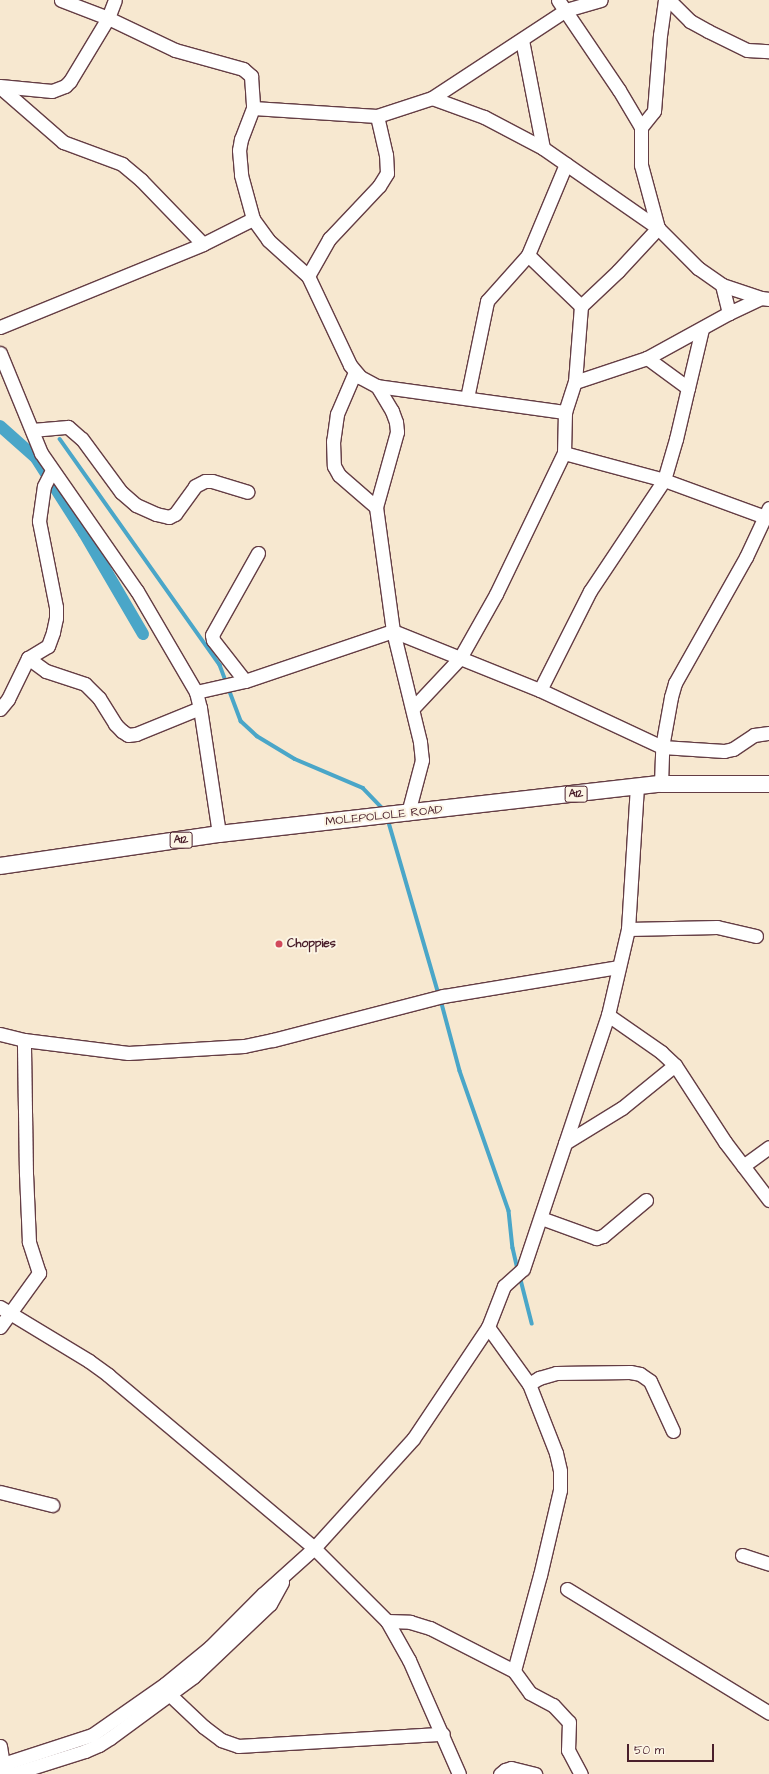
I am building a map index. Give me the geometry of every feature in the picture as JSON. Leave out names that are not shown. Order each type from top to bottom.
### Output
[{"type":"main road","name":"MOLEPOLOLE ROAD","points":[[0,866],[219,834],[661,784],[769,784]]},
{"type":"street","points":[[61,0],[108,18],[175,50],[248,72],[253,80],[253,108],[242,134],[238,150],[241,175],[253,219],[268,240],[308,276],[355,372],[377,386],[565,412]]},
{"type":"street","points":[[0,86],[52,91],[65,86],[70,81],[108,18],[115,0]]},
{"type":"street","points":[[253,108],[377,116],[432,98],[522,40],[562,5],[601,0]]},
{"type":"street","points":[[641,127],[654,111],[660,35],[665,0]]},
{"type":"street","points":[[669,0],[690,21],[708,31],[747,50],[769,51]]},
{"type":"street","points":[[562,5],[619,90],[641,127],[641,165],[658,228]]},
{"type":"street","points":[[522,40],[543,148]]},
{"type":"street","points":[[0,86],[63,142],[122,164],[141,180],[203,244]]},
{"type":"street","points":[[432,98],[484,117],[543,148],[658,228],[698,268],[722,285],[765,299]]},
{"type":"street","points":[[308,276],[329,239],[379,186],[387,173],[386,155],[377,116]]},
{"type":"street","points":[[467,398],[487,301],[528,255],[566,164]]},
{"type":"street","points":[[0,327],[203,244],[253,219]]},
{"type":"street","points":[[413,708],[460,658],[496,594],[564,453],[565,412],[575,382],[580,306],[618,271],[658,228]]},
{"type":"street","points":[[528,255],[580,306]]},
{"type":"street","points":[[722,285],[729,313]]},
{"type":"street","points":[[575,382],[647,358],[729,313],[765,299]]},
{"type":"street","points":[[540,690],[590,591],[664,480],[676,438],[702,329]]},
{"type":"street","points":[[0,353],[41,453],[137,591],[196,692],[200,708],[219,834]]},
{"type":"street","points":[[647,358],[688,388]]},
{"type":"street","points":[[355,372],[337,414],[333,441],[334,466],[339,475],[376,507]]},
{"type":"street","points":[[377,386],[392,411],[397,432],[376,507],[393,631],[413,708],[422,760],[408,813]]},
{"type":"street","points":[[32,430],[68,427],[82,439],[121,492],[136,505],[156,514],[169,517],[175,514],[196,486],[205,481],[212,481],[247,492]]},
{"type":"street","points":[[564,453],[664,480],[767,513],[746,557],[676,683],[671,697],[662,747],[661,784]]},
{"type":"street","points":[[0,709],[8,699],[28,658],[48,646],[56,618],[49,568],[39,528],[44,486],[52,470]]},
{"type":"street","points":[[246,682],[213,640],[212,635],[258,553]]},
{"type":"street","points":[[196,692],[246,682],[393,631],[540,690],[662,747],[724,751],[733,749],[754,735],[769,733]]},
{"type":"street","points":[[28,658],[46,671],[84,684],[99,698],[115,724],[128,735],[136,734],[200,708]]},
{"type":"street","points":[[0,1746],[2,1767],[92,1735],[167,1689],[193,1677],[270,1604],[287,1573],[314,1548],[413,1439],[488,1327],[504,1286],[523,1269],[608,1015],[628,929],[637,787]]},
{"type":"street","points":[[628,929],[717,927],[756,936]]},
{"type":"street","points":[[0,1034],[24,1040],[128,1053],[244,1046],[273,1040],[427,999],[619,967]]},
{"type":"street","points":[[608,1015],[661,1052],[675,1065],[725,1142],[769,1200]]},
{"type":"street","points":[[0,1328],[5,1310],[39,1273],[29,1242],[26,1174],[24,1040]]},
{"type":"street","points":[[565,1143],[622,1108],[675,1065]]},
{"type":"street","points":[[743,1166],[769,1147]]},
{"type":"street","points":[[541,1218],[596,1238],[603,1236],[646,1200]]},
{"type":"street","points":[[5,1310],[89,1361],[108,1375],[314,1548],[387,1621],[402,1647],[443,1734],[459,1774]]},
{"type":"street","points":[[488,1327],[529,1384],[556,1453],[560,1471],[560,1490],[540,1575],[514,1672]]},
{"type":"street","points":[[529,1384],[539,1378],[556,1373],[630,1372],[640,1374],[650,1381],[673,1431]]},
{"type":"street","points":[[0,1492],[52,1505]]},
{"type":"street","points":[[742,1555],[769,1564]]},
{"type":"street","points":[[567,1589],[769,1713]]},
{"type":"street","points":[[387,1621],[410,1622],[430,1628],[514,1672],[530,1693],[553,1705],[569,1722],[568,1750],[581,1774]]},
{"type":"street","points":[[167,1689],[221,1740],[238,1746],[443,1734]]},
{"type":"street","points":[[12,1774],[99,1745],[167,1689]]},
{"type":"street","points":[[500,1774],[511,1768],[535,1774]]},
{"type":"waterway","points":[[0,426],[36,458],[84,533],[143,634]]},
{"type":"waterway","points":[[60,439],[220,665],[241,721],[257,736],[295,759],[363,788],[384,810]]},
{"type":"waterway","points":[[388,819],[439,994]]},
{"type":"waterway","points":[[441,1000],[460,1071],[509,1211],[513,1248],[518,1270]]},
{"type":"waterway","points":[[520,1276],[532,1323]]},
{"type":"place","name":"Choppies","points":[[279,944]]}]
